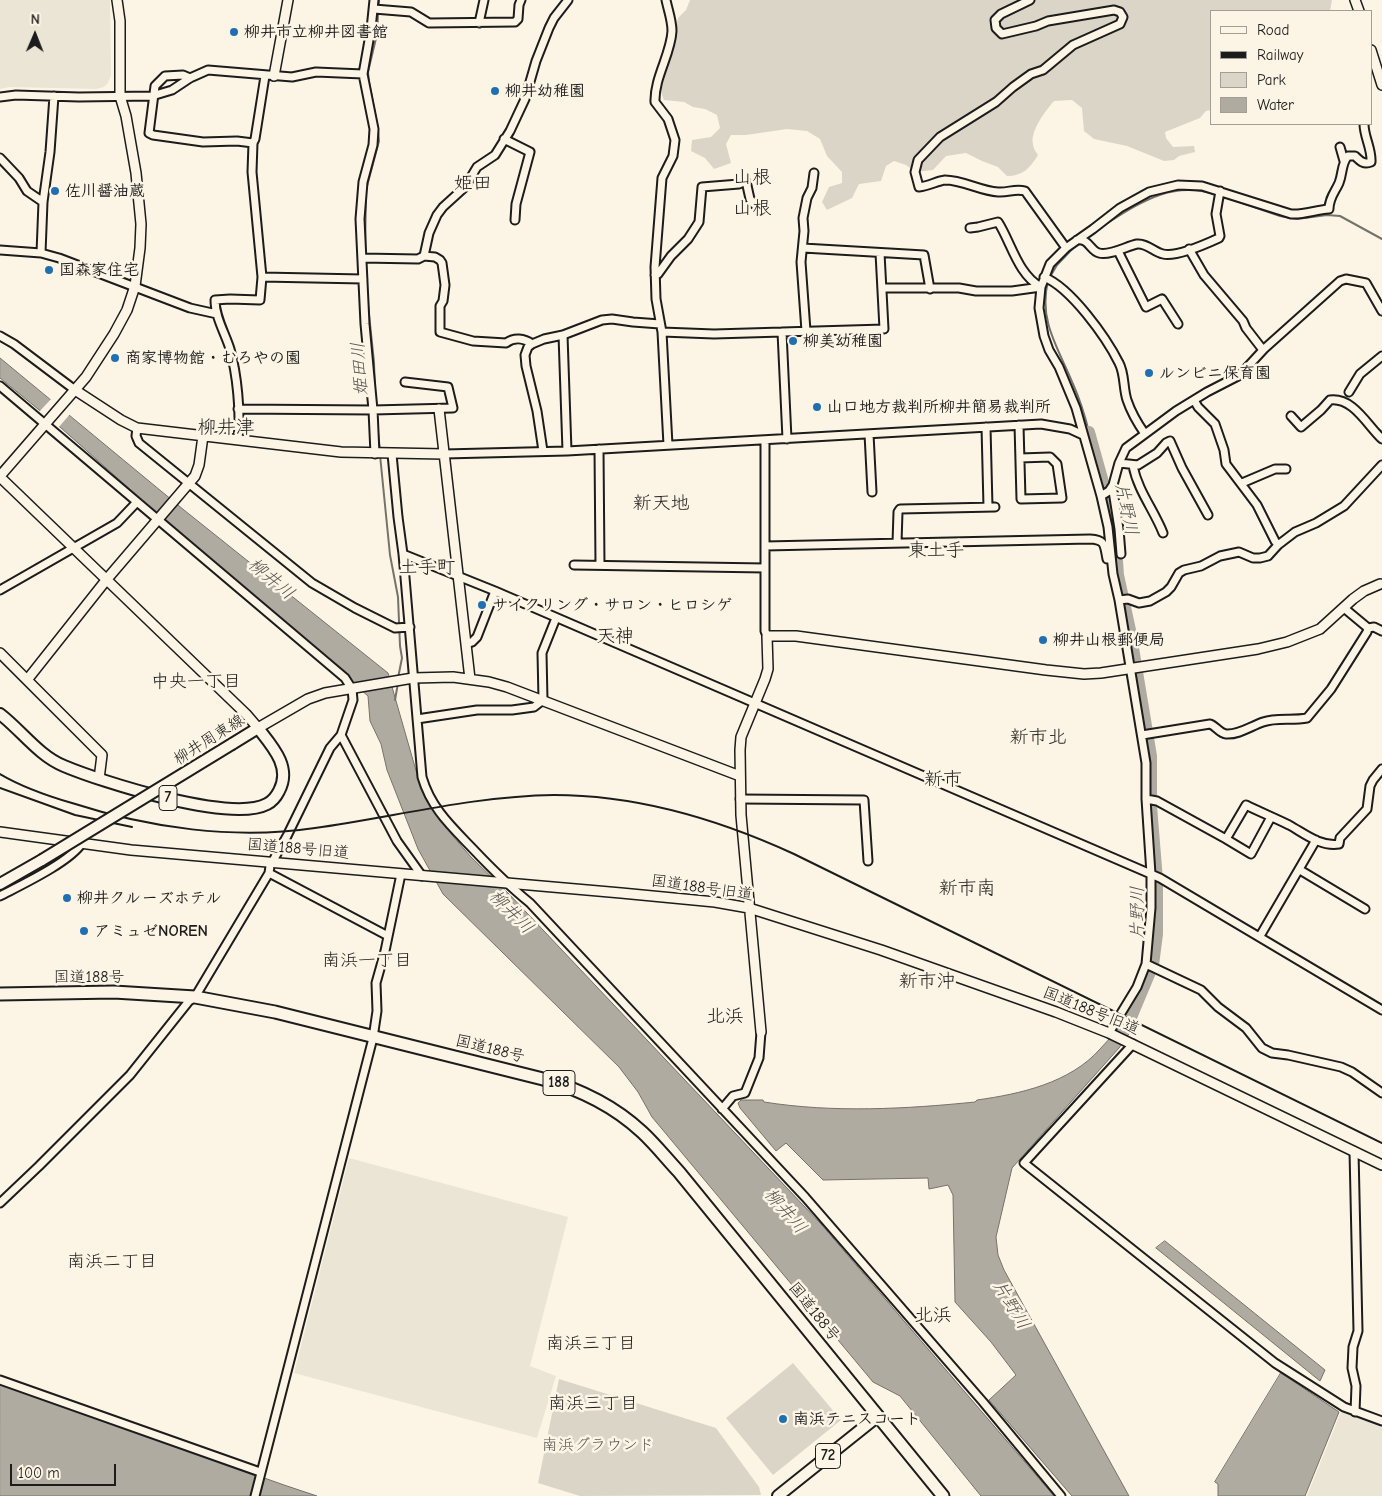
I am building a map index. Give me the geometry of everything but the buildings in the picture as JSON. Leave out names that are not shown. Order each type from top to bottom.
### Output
[{"type":"highway","name":"国道188号","points":[[0,994],[114,992],[195,997],[275,1012],[558,1083],[586,1094],[619,1113],[641,1131],[679,1172],[943,1496]]},
{"type":"main road","name":"柳井周東線","points":[[0,714],[39,749],[62,765],[99,779],[196,805],[218,808],[257,808],[276,798],[284,778],[283,767],[278,756],[258,728],[232,744],[42,860],[0,884]]},
{"type":"main road","name":"72","points":[[778,1496],[878,1416]]},
{"type":"street","points":[[117,0],[120,21],[120,96],[126,116],[138,190],[141,224],[135,286],[114,334],[86,377],[0,476],[246,714],[258,728],[308,699],[325,693],[413,678],[470,679],[507,687],[740,776]]},
{"type":"street","points":[[238,439],[238,409],[230,350],[215,309],[215,300],[260,300],[262,276],[252,172],[253,143],[288,0]]},
{"type":"street","points":[[374,0],[363,74],[374,129],[373,145],[363,182],[360,219],[365,324],[373,410],[398,517],[404,554],[422,776],[428,794],[443,818],[503,883],[530,902],[805,1197],[983,1402],[1061,1496]]},
{"type":"street","points":[[479,23],[484,0]]},
{"type":"street","points":[[374,9],[411,12],[429,22],[515,22],[518,19],[519,5],[522,0]]},
{"type":"street","points":[[424,256],[429,233],[442,207],[465,186],[477,166],[495,155],[510,131],[525,99],[536,61],[551,23],[568,0]]},
{"type":"street","points":[[666,0],[672,32],[654,96],[655,102],[668,119],[675,140],[673,156],[662,178],[656,239],[655,275],[662,332],[668,446]]},
{"type":"street","points":[[1030,0],[1001,14],[995,20],[996,28],[1002,34],[1077,16],[1114,10],[1120,12],[1123,17],[1120,24],[1074,45],[1043,70],[1031,74],[996,102],[940,137],[918,160],[915,172],[919,187],[933,185],[942,180],[952,180],[996,192],[1019,189],[1025,191],[1066,248]]},
{"type":"street","points":[[1372,53],[1382,85]]},
{"type":"street","points":[[0,97],[16,95],[152,96],[172,90],[190,78],[208,70],[292,77],[316,72],[363,74]]},
{"type":"street","points":[[190,78],[182,75],[165,76],[155,86],[152,96],[149,133],[203,142],[237,141],[253,143]]},
{"type":"street","points":[[41,253],[43,202],[50,152],[54,96]]},
{"type":"street","points":[[1111,1034],[1137,988],[1147,965],[1155,875],[1146,763],[1130,668],[1123,600],[1112,567],[1106,493],[1076,408],[1044,336],[1040,308],[1041,286],[1047,278],[1056,257],[1066,248],[1120,208],[1149,192],[1178,185],[1202,186],[1291,214],[1305,214],[1328,209],[1333,192],[1339,182],[1344,161],[1348,156],[1355,156],[1360,162],[1367,164],[1371,162],[1372,156],[1364,125]]},
{"type":"street","points":[[504,139],[530,152],[516,204],[515,220]]},
{"type":"street","points":[[1340,147],[1344,161]]},
{"type":"street","points":[[0,158],[20,178],[27,191],[43,202]]},
{"type":"street","points":[[806,331],[801,262],[804,209],[812,188],[814,173]]},
{"type":"street","points":[[655,275],[658,274],[671,256],[688,239],[699,222],[702,187],[746,182],[750,198],[754,204]]},
{"type":"street","points":[[1077,240],[1082,239],[1088,242],[1096,252],[1101,254],[1118,251],[1138,244],[1165,254],[1189,249],[1212,241],[1220,236],[1216,214],[1220,193]]},
{"type":"street","points":[[970,228],[978,228],[998,222],[1027,275],[1035,284],[1041,286]]},
{"type":"street","points":[[803,248],[880,254],[924,255],[930,288]]},
{"type":"street","points":[[1189,249],[1204,275],[1243,321],[1246,328],[1263,350]]},
{"type":"street","points":[[0,250],[41,253],[59,258],[190,308],[217,314]]},
{"type":"street","points":[[1118,251],[1146,307],[1162,299],[1178,324]]},
{"type":"street","points":[[662,332],[714,334],[884,329],[880,254]]},
{"type":"street","points":[[362,258],[418,259],[424,256],[435,257],[442,264],[445,285],[443,301],[440,306],[440,332],[473,341],[506,343],[510,339],[524,339],[532,344]]},
{"type":"street","points":[[262,276],[363,279]]},
{"type":"street","points":[[1047,278],[1091,318],[1120,364],[1127,400],[1145,434]]},
{"type":"street","points":[[1106,493],[1126,448],[1169,416],[1240,375],[1263,350],[1340,281],[1366,283],[1382,310]]},
{"type":"street","points":[[882,288],[959,288],[976,291],[1012,291],[1041,286]]},
{"type":"street","points":[[543,451],[526,366],[526,352],[532,344],[612,318],[660,324]]},
{"type":"street","points":[[782,332],[787,439]]},
{"type":"street","points":[[563,335],[567,451]]},
{"type":"street","points":[[0,336],[14,344],[75,390],[121,420],[137,428],[341,452],[444,454],[567,451],[1042,424],[1056,426],[1084,435]]},
{"type":"street","points":[[1349,392],[1360,374],[1382,356]]},
{"type":"street","points":[[238,409],[373,410],[453,408],[448,387],[404,382]]},
{"type":"street","points":[[0,386],[46,421],[137,502],[160,517],[355,688]]},
{"type":"street","points":[[1292,416],[1301,427],[1330,400],[1338,399],[1359,412],[1371,429],[1382,439]]},
{"type":"street","points":[[1194,400],[1198,407],[1215,424],[1224,450],[1226,464],[1257,505],[1278,545]]},
{"type":"street","points":[[439,409],[470,679]]},
{"type":"street","points":[[1019,425],[1021,499],[1062,498],[1057,464],[1050,458],[1020,458]]},
{"type":"street","points":[[898,543],[898,512],[900,509],[991,507],[986,427]]},
{"type":"street","points":[[137,428],[136,436],[139,443],[312,583],[395,628],[409,626]]},
{"type":"street","points":[[869,434],[872,492]]},
{"type":"street","points":[[27,680],[107,579],[180,492],[190,484],[199,465],[203,436]]},
{"type":"street","points":[[722,1109],[733,1096],[746,1093],[759,1058],[761,1032],[740,799],[740,776],[741,737],[768,669],[764,568],[765,440]]},
{"type":"street","points":[[1119,463],[1133,466],[1138,465],[1153,456],[1166,443],[1170,442],[1188,481],[1208,515]]},
{"type":"street","points":[[599,449],[600,565]]},
{"type":"street","points":[[1123,600],[1139,603],[1150,601],[1166,592],[1184,570],[1201,566],[1220,556],[1239,552],[1253,558],[1268,556],[1278,545],[1296,532],[1316,523],[1344,506],[1382,464]]},
{"type":"street","points":[[1133,466],[1140,490],[1157,516],[1163,533]]},
{"type":"street","points":[[1242,484],[1275,469],[1286,469]]},
{"type":"street","points":[[1106,493],[1113,491],[1121,554]]},
{"type":"street","points":[[0,590],[117,524],[137,502]]},
{"type":"street","points":[[765,546],[1100,540],[1104,543],[1108,564],[1112,567]]},
{"type":"street","points":[[404,554],[495,591],[1155,875],[1382,1010]]},
{"type":"street","points":[[574,565],[764,568]]},
{"type":"street","points":[[767,636],[796,636],[1065,672],[1101,673],[1249,650],[1287,642],[1320,629],[1364,591],[1381,584]]},
{"type":"street","points":[[466,644],[472,642],[476,637],[495,591]]},
{"type":"street","points":[[1344,608],[1368,628],[1374,627],[1382,631]]},
{"type":"street","points":[[543,700],[542,653],[556,618]]},
{"type":"street","points":[[1142,735],[1210,724],[1216,726],[1224,734],[1233,733],[1266,721],[1306,718],[1332,689],[1368,628]]},
{"type":"street","points":[[0,652],[102,756],[99,779]]},
{"type":"street","points":[[0,1203],[130,1075],[189,1001],[195,997],[269,873],[330,748],[341,735],[352,707],[355,688]]},
{"type":"street","points":[[417,719],[477,710],[512,710],[534,707],[543,700]]},
{"type":"street","points":[[341,735],[397,841],[425,876]]},
{"type":"street","points":[[1226,839],[1246,805],[1316,840],[1331,845],[1338,844],[1340,838],[1367,808],[1370,786],[1382,768]]},
{"type":"street","points":[[740,799],[864,800],[868,860]]},
{"type":"street","points":[[1149,800],[1226,839],[1251,854],[1271,817]]},
{"type":"street","name":"国道188号旧道","points":[[0,832],[131,850],[687,900],[749,908],[881,950],[1056,1012],[1111,1034],[1382,1165]]},
{"type":"street","points":[[1260,936],[1316,840]]},
{"type":"street","points":[[0,896],[50,869],[76,851],[82,843]]},
{"type":"street","points":[[1300,870],[1365,910]]},
{"type":"street","points":[[269,873],[388,936]]},
{"type":"street","points":[[255,1496],[373,1038],[377,1011],[375,989],[401,874]]},
{"type":"street","points":[[1147,965],[1201,990],[1218,1007],[1246,1028],[1262,1048],[1272,1053],[1341,1067],[1352,1072],[1382,1093]]},
{"type":"street","points":[[1132,1043],[1024,1163],[1275,1363],[1344,1407],[1382,1421]]},
{"type":"street","points":[[1354,1151],[1358,1331],[1353,1347],[1352,1368],[1356,1386],[1355,1412]]},
{"type":"street","points":[[0,1380],[260,1473]]},
{"type":"shaded area","points":[[0,0],[110,0],[111,75],[108,83],[104,87],[96,89],[10,87],[0,89]]},
{"type":"shaded area","points":[[349,1158],[568,1217],[530,1366],[556,1376],[537,1438],[294,1373]]},
{"type":"shaded area","points":[[1341,1412],[1382,1426],[1382,1496],[1307,1496]]},
{"type":"green space","points":[[690,0],[1332,0],[1330,10],[1210,10],[1210,110],[1206,111],[1200,118],[1165,132],[1166,138],[1173,147],[1194,146],[1195,152],[1179,156],[1174,160],[1164,161],[1127,146],[1094,139],[1084,131],[1082,108],[1072,100],[1054,101],[1043,115],[1034,133],[1033,145],[1038,155],[1022,173],[1007,176],[998,167],[966,153],[946,156],[933,170],[916,172],[906,165],[894,161],[886,166],[881,181],[859,184],[852,198],[827,210],[822,202],[829,187],[842,183],[842,172],[827,156],[820,139],[807,131],[787,129],[746,135],[731,135],[726,144],[731,163],[714,169],[705,158],[691,151],[692,140],[711,137],[720,128],[717,115],[684,102],[664,100],[661,92],[678,18],[686,10]]},
{"type":"green space","name":"南浜テニスコート","points":[[793,1363],[841,1420],[773,1475],[726,1418]]},
{"type":"green space","name":"南浜グラウンド","points":[[559,1379],[716,1428],[759,1487],[761,1495],[580,1496],[538,1483]]},
{"type":"water","name":"柳井川","points":[[0,358],[184,510],[388,673],[419,781],[439,820],[471,857],[509,894],[821,1224],[1054,1496],[981,1496],[900,1396],[873,1382],[652,1117],[638,1092],[619,1067],[443,894],[418,849],[387,770],[381,744],[370,721],[368,696],[60,427],[0,378]]},
{"type":"water","points":[[1129,1012],[1138,1014],[1131,1031],[1119,1048],[1012,1168],[996,1237],[998,1255],[1004,1270],[1129,1496],[1072,1496],[989,1400],[1016,1375],[991,1342],[955,1302],[953,1195],[948,1185],[929,1189],[928,1178],[823,1180],[786,1143],[776,1151],[740,1108],[738,1103],[741,1100],[763,1100],[764,1102],[816,1108],[869,1109],[975,1102],[977,1100],[1010,1094],[1043,1085],[1088,1061],[1104,1045]]},
{"type":"water","points":[[1165,1241],[1325,1370],[1320,1381],[1156,1248]]},
{"type":"water","points":[[1281,1373],[1339,1412],[1305,1496],[1218,1496],[1218,1484],[1215,1482]]},
{"type":"water","points":[[0,1384],[284,1485],[317,1496],[0,1496]]},
{"type":"pier","points":[[52,398],[71,413],[58,428],[39,412]]},
{"type":"waterway","name":"姫田川","points":[[365,256],[366,190],[379,141],[368,72],[377,34],[378,14]]},
{"type":"waterway","name":"片野川","points":[[1101,227],[1128,210],[1156,196],[1170,192],[1185,190],[1217,195]]},
{"type":"waterway","name":"片野川","points":[[1222,196],[1280,216],[1297,219],[1327,215],[1340,216],[1382,239]]},
{"type":"waterway","name":"片野川","points":[[1050,277],[1057,265],[1077,244]]},
{"type":"waterway","name":"片野川","points":[[1048,281],[1046,295],[1048,322],[1056,347],[1078,396],[1089,432]]},
{"type":"waterway","name":"姫田川","points":[[367,295],[374,362],[375,393]]},
{"type":"waterway","name":"姫田川","points":[[377,425],[380,450]]},
{"type":"waterway","name":"片野川","points":[[1089,432],[1108,500],[1115,534],[1118,575],[1130,630],[1151,756],[1151,806],[1157,880],[1157,934],[1153,965],[1127,1027]]},
{"type":"waterway","name":"姫田川","points":[[380,455],[390,555],[398,597],[402,658],[398,678]]},
{"type":"waterway","name":"姫田川","points":[[395,700],[398,683]]},
{"type":"railway","points":[[0,774],[35,791],[101,812],[161,825],[223,832],[254,833],[315,828],[464,803],[524,796],[585,796],[616,799],[677,811],[736,830],[794,854],[1382,1143]]},
{"type":"railway","points":[[0,788],[75,815],[132,827]]},
{"type":"place","name":"柳井市立柳井図書館","points":[[234,32]]},
{"type":"place","name":"柳井幼稚園","points":[[495,91]]},
{"type":"place","name":"佐川醤油蔵","points":[[55,191]]},
{"type":"place","name":"国森家住宅","points":[[49,270]]},
{"type":"place","name":"柳美幼稚園","points":[[793,341]]},
{"type":"place","name":"商家博物館・むろやの園","points":[[115,358]]},
{"type":"place","name":"ルンビニ保育園","points":[[1149,373]]},
{"type":"place","name":"山口地方裁判所柳井簡易裁判所","points":[[817,407]]},
{"type":"place","name":"サイクリング・サロン・ヒロシゲ","points":[[482,605]]},
{"type":"place","name":"柳井山根郵便局","points":[[1043,640]]},
{"type":"place","name":"柳井クルーズホテル","points":[[67,898]]},
{"type":"place","name":"アミュゼNOREN","points":[[84,931]]},
{"type":"place","name":"南浜テニスコート","points":[[783,1419]]},
{"type":"district","name":"山根","points":[[752,178]]},
{"type":"district","name":"姫田","points":[[473,184]]},
{"type":"district","name":"山根","points":[[752,209]]},
{"type":"district","name":"柳井津","points":[[226,428]]},
{"type":"district","name":"新天地","points":[[661,504]]},
{"type":"district","name":"東土手","points":[[936,551]]},
{"type":"district","name":"土手町","points":[[427,568]]},
{"type":"district","name":"天神","points":[[615,637]]},
{"type":"district","name":"中央一丁目","points":[[196,682]]},
{"type":"district","name":"新市北","points":[[1038,738]]},
{"type":"district","name":"新市","points":[[943,780]]},
{"type":"district","name":"新市南","points":[[967,889]]},
{"type":"district","name":"南浜一丁目","points":[[367,961]]},
{"type":"district","name":"新市沖","points":[[927,982]]},
{"type":"district","name":"北浜","points":[[725,1017]]},
{"type":"district","name":"南浜二丁目","points":[[112,1262]]},
{"type":"district","name":"北浜","points":[[933,1316]]},
{"type":"district","name":"南浜三丁目","points":[[591,1344]]},
{"type":"district","name":"南浜三丁目","points":[[593,1404]]}]
